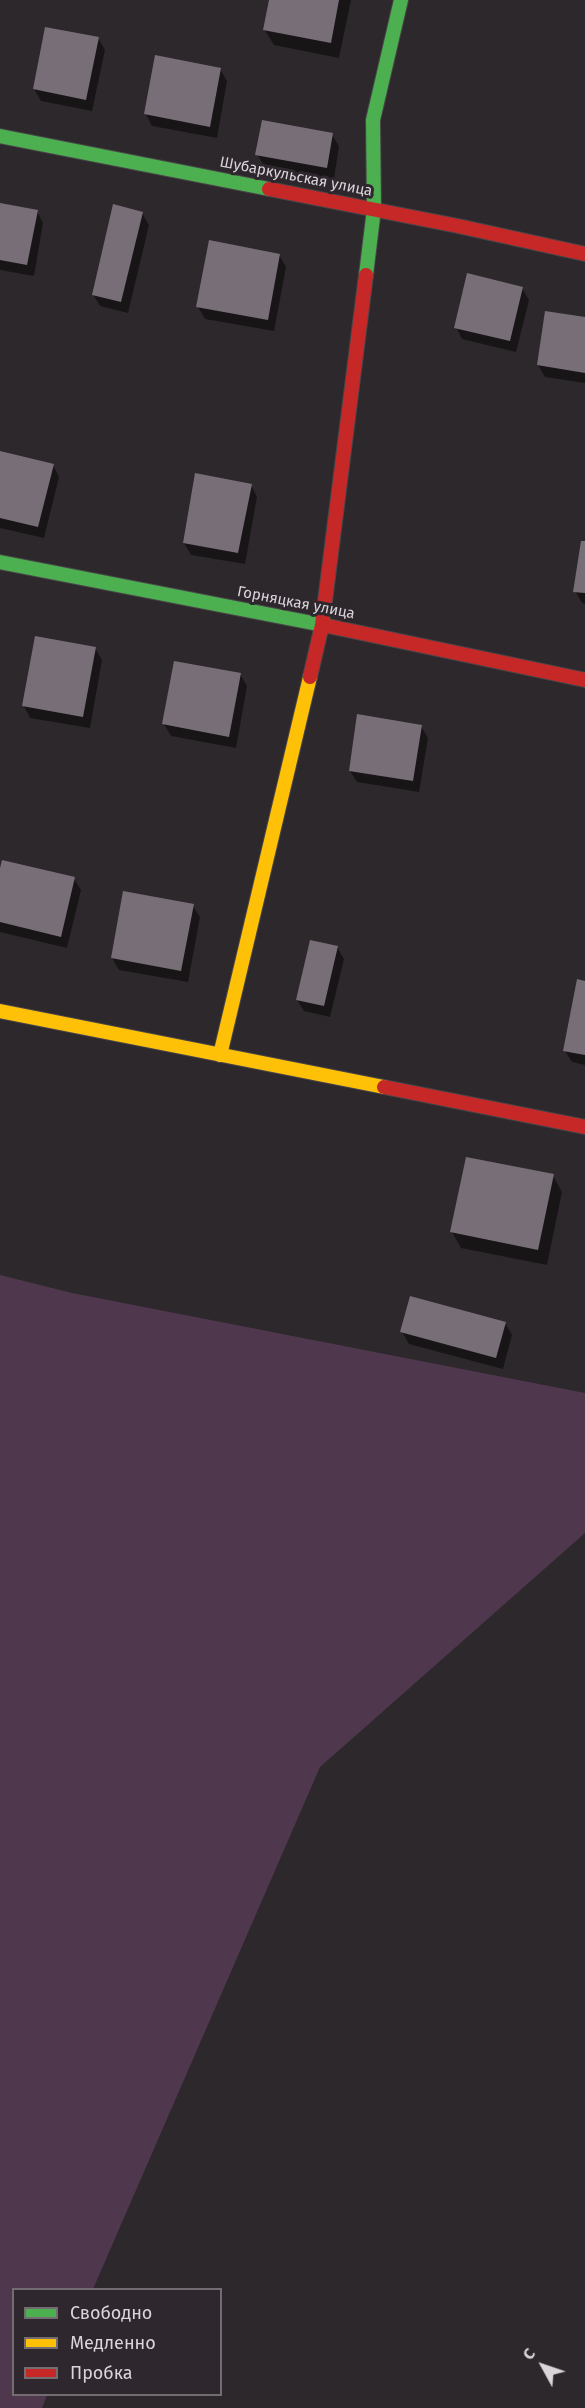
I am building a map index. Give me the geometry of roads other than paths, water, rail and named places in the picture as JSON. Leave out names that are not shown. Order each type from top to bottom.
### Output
[{"type":"street","points":[[220,1055],[322,625],[374,209],[373,120],[401,0]]},
{"type":"street","name":"Шубаркульская улица","points":[[0,135],[374,209],[585,254]]},
{"type":"street","name":"Горняцкая улица","points":[[0,562],[322,625],[585,680]]},
{"type":"street","points":[[0,1011],[585,1126]]}]
